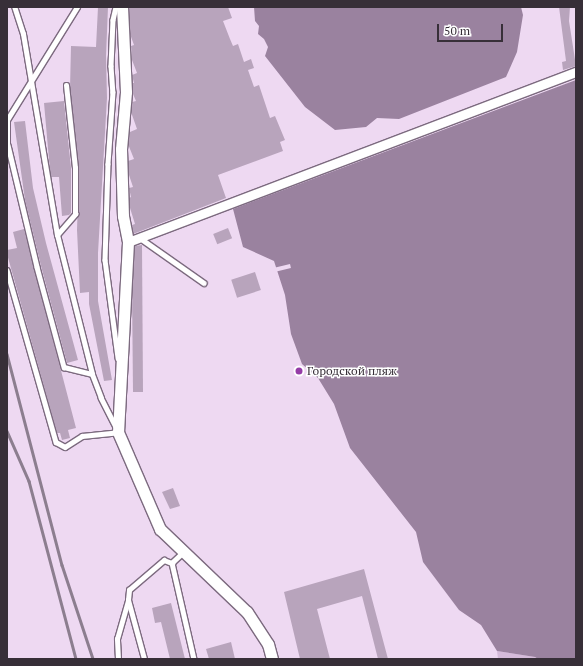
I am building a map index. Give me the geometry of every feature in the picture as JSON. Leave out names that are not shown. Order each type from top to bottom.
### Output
[{"type":"street","points":[[122,7],[126,92],[121,149],[123,216],[128,242],[118,432],[160,529],[186,551],[247,612],[268,644],[272,659]]},
{"type":"street","points":[[128,242],[576,72]]},
{"type":"lane","points":[[7,270],[56,442],[65,447],[82,436],[118,432],[101,398],[92,374],[57,235],[23,34],[14,7]]},
{"type":"lane","points":[[77,7],[7,120],[7,145],[64,368],[92,374]]},
{"type":"lane","points":[[116,7],[113,20],[113,92],[104,260],[116,351],[121,369]]},
{"type":"lane","points":[[57,235],[75,214],[75,168],[66,85]]},
{"type":"lane","points":[[139,237],[204,283]]},
{"type":"lane","points":[[172,563],[186,551]]},
{"type":"lane","points":[[118,659],[117,639],[128,600],[129,590],[164,560],[172,563]]},
{"type":"lane","points":[[172,563],[194,659]]},
{"type":"lane","points":[[128,600],[144,659]]},
{"type":"shaded area","points":[[254,7],[521,7],[523,15],[517,52],[506,77],[399,119],[377,118],[366,127],[335,130],[305,107],[265,56],[268,47],[264,39],[258,34],[259,26],[255,21]]},
{"type":"shaded area","points":[[576,80],[576,659],[538,659],[535,657],[497,651],[481,625],[459,610],[423,562],[416,532],[350,448],[334,404],[318,378],[302,364],[291,334],[285,295],[274,261],[243,247],[233,209]]},
{"type":"shaded area","points":[[497,651],[535,657],[538,659],[498,659]]},
{"type":"pier","points":[[290,264],[291,268],[275,272],[274,268]]},
{"type":"building","points":[[98,7],[108,7],[106,56],[107,98],[98,253],[98,301],[112,380],[104,381],[89,304],[89,292],[80,293],[77,230],[79,168],[70,88],[71,46],[96,47]]},
{"type":"building","points":[[129,7],[228,7],[232,18],[223,21],[233,46],[238,44],[244,62],[251,59],[254,68],[248,70],[254,87],[259,85],[270,118],[275,116],[285,140],[280,142],[283,151],[218,175],[226,198],[133,234],[132,225],[135,224],[130,208],[129,198],[131,197],[129,188],[133,187],[129,175],[128,161],[134,159],[128,144],[130,132],[137,129],[131,112],[132,102],[136,101],[133,94],[134,83],[132,75],[137,73],[132,60],[131,46],[134,45],[130,34]]},
{"type":"building","points":[[559,7],[570,7],[569,21],[576,66],[563,70],[562,62],[566,61]]},
{"type":"building","points":[[64,101],[71,168],[71,213],[69,215],[62,216],[59,177],[51,177],[50,171],[44,103]]},
{"type":"building","points":[[25,121],[33,188],[46,243],[78,360],[67,363],[25,200],[14,122]]},
{"type":"building","points":[[228,228],[232,238],[217,244],[213,234]]},
{"type":"building","points":[[24,229],[76,428],[68,430],[70,438],[62,440],[60,433],[57,433],[7,254],[7,250],[17,248],[13,232]]},
{"type":"building","points":[[142,245],[143,392],[133,392],[132,290],[135,246]]},
{"type":"building","points":[[255,272],[261,290],[237,298],[231,280]]},
{"type":"building","points":[[173,488],[180,506],[170,509],[162,492]]},
{"type":"building","points":[[364,569],[388,659],[378,659],[362,596],[317,609],[330,659],[300,659],[284,592]]},
{"type":"building","points":[[171,603],[185,659],[170,659],[161,622],[155,623],[152,608]]},
{"type":"building","points":[[231,642],[235,659],[209,659],[206,649]]},
{"type":"railway","points":[[7,354],[62,565],[93,659]]},
{"type":"railway","points":[[7,431],[29,481],[76,659]]},
{"type":"place","name":"Городской пляж","points":[[299,371]]}]
